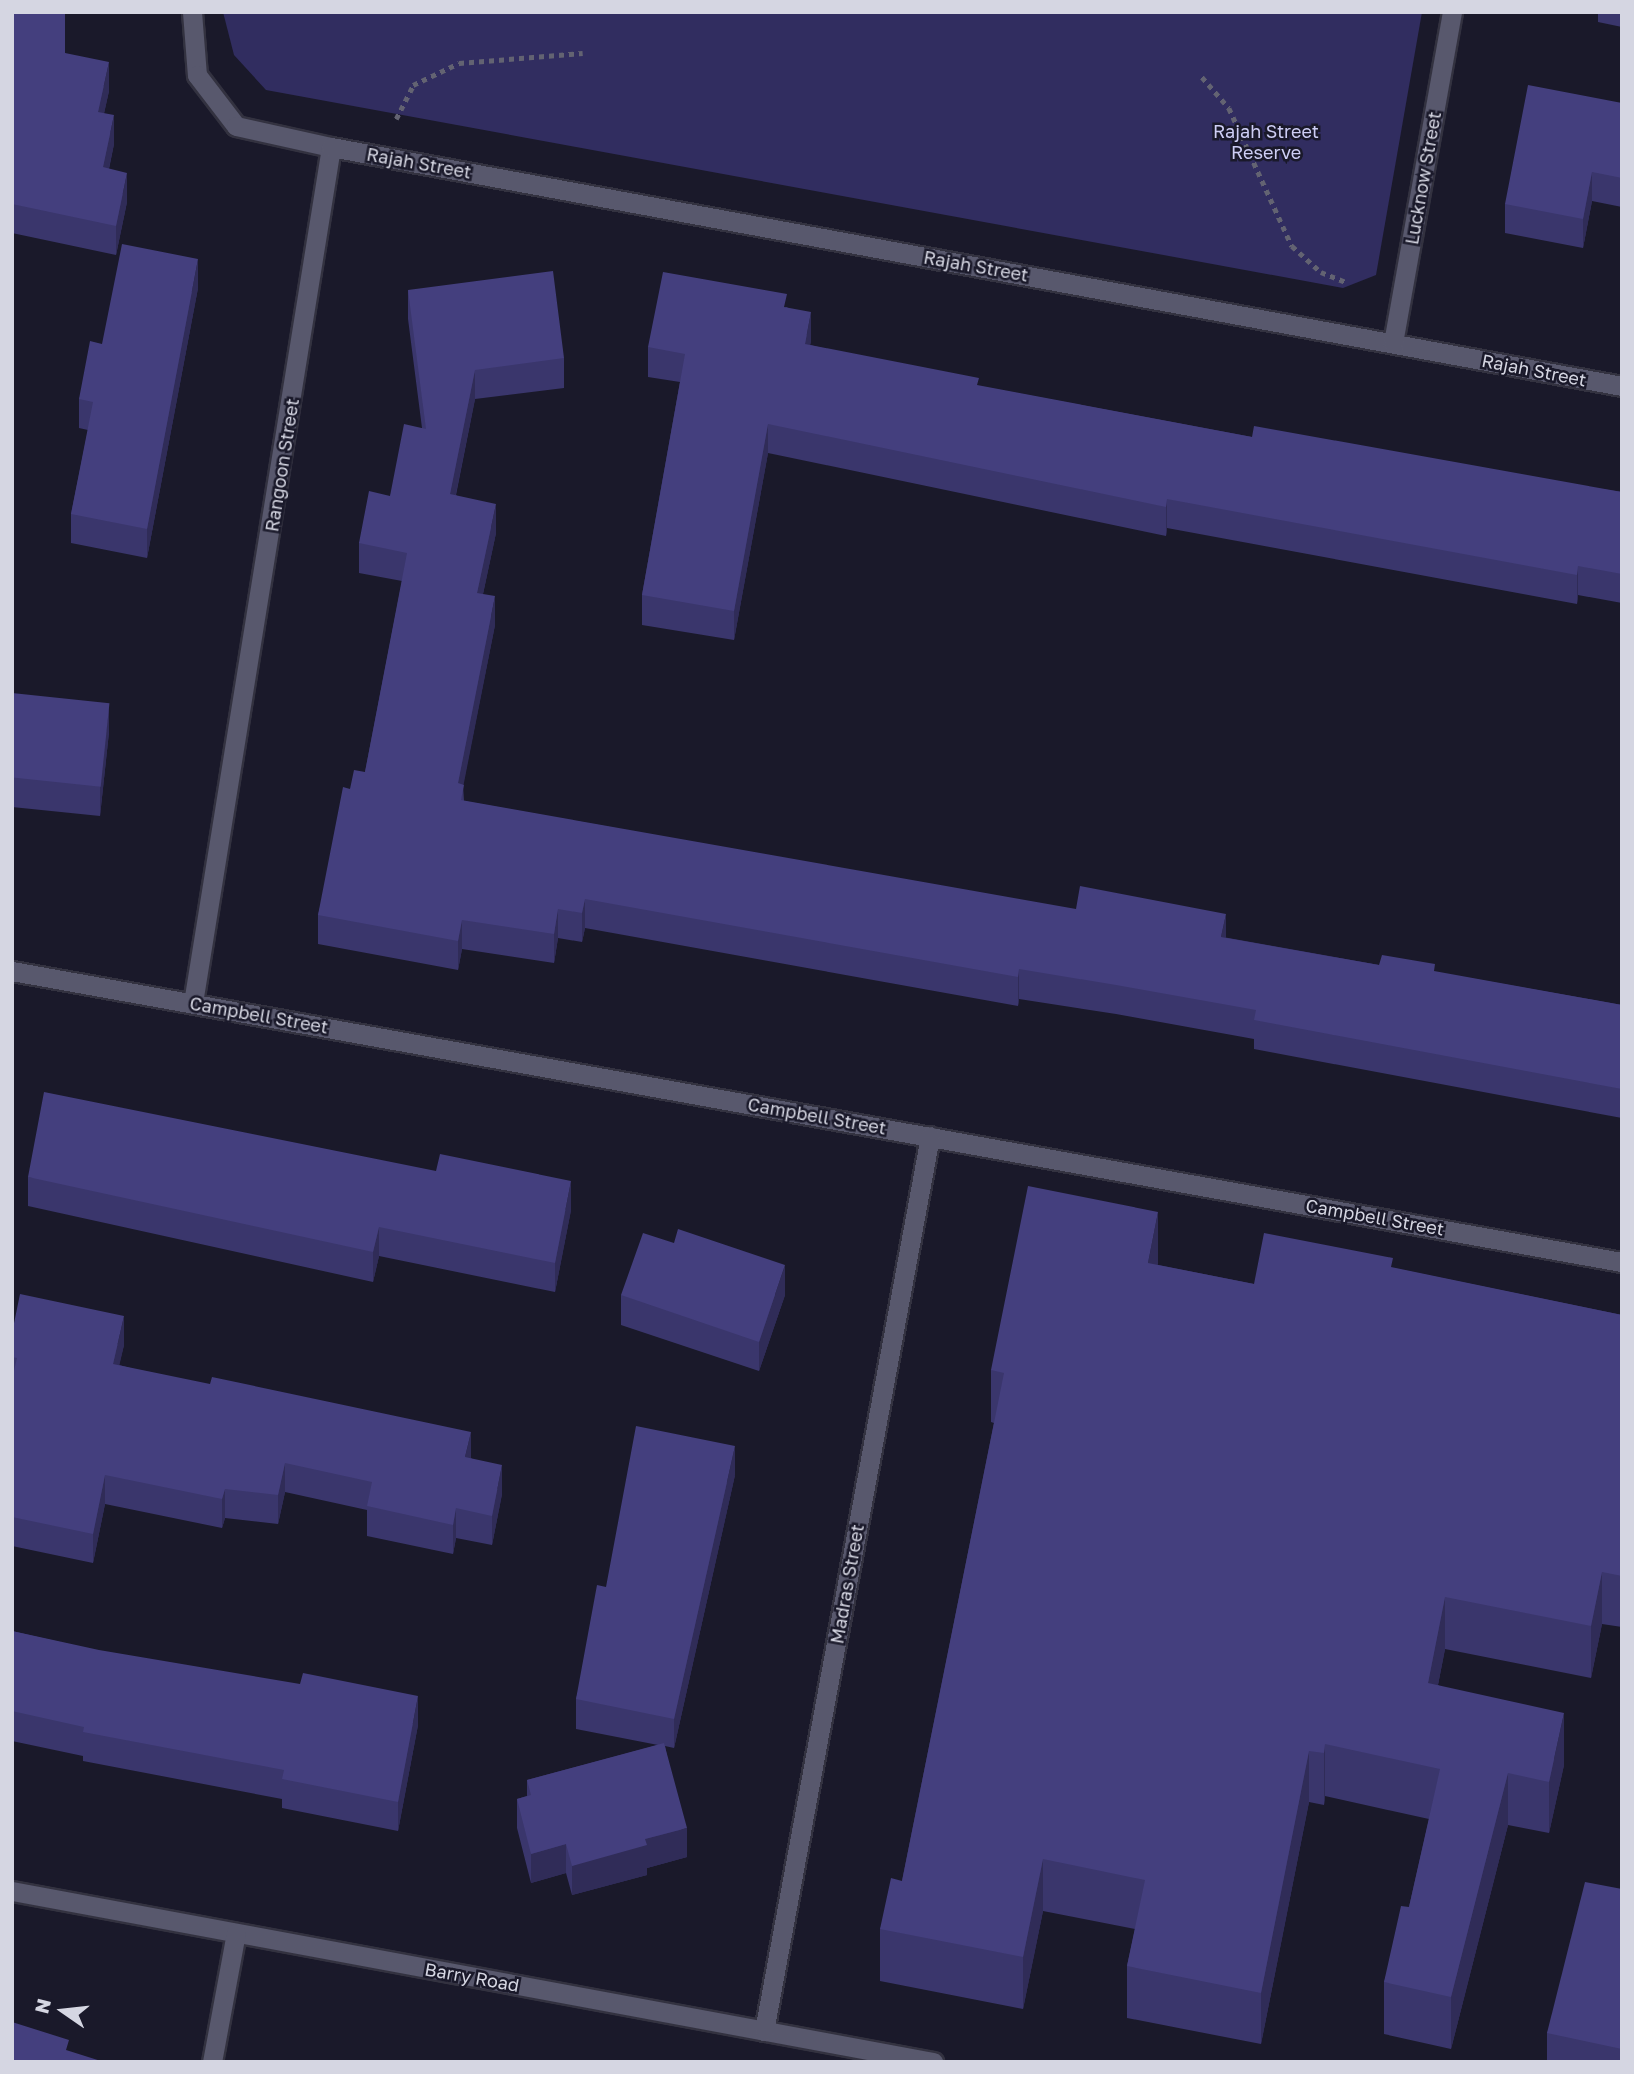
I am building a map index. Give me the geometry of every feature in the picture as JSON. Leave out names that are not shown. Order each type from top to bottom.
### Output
[{"type":"street","points":[[192,12],[197,75],[236,126],[331,147]]},
{"type":"street","name":"Lucknow Street","points":[[1394,343],[1452,12]]},
{"type":"street","name":"Rajah Street","points":[[331,147],[1622,386]]},
{"type":"street","name":"Rangoon Street","points":[[193,1003],[331,147]]},
{"type":"street","name":"Campbell Street","points":[[12,971],[1622,1262]]},
{"type":"street","name":"Madras Street","points":[[764,2031],[930,1136]]},
{"type":"street","name":"Barry Road","points":[[12,1891],[933,2062]]},
{"type":"street","points":[[212,2062],[236,1933]]},
{"type":"path","points":[[395,119],[413,85],[458,63],[583,53]]},
{"type":"path","points":[[1202,78],[1229,108],[1292,246],[1321,272],[1346,282]]},
{"type":"green space","name":"Rajah Street Reserve","points":[[223,12],[1422,12],[1376,275],[1343,288],[266,90],[234,55]]},
{"type":"building","points":[[12,12],[65,12],[65,53],[109,62],[98,112],[114,115],[103,167],[127,173],[116,226],[12,204]]},
{"type":"building","points":[[1528,85],[1622,103],[1622,178],[1592,172],[1583,219],[1505,204]]},
{"type":"building","points":[[122,244],[198,259],[147,529],[71,514],[93,402],[79,399],[90,341],[102,344]]},
{"type":"building","points":[[553,271],[564,358],[475,370],[450,494],[496,504],[477,593],[495,596],[458,783],[464,785],[461,800],[1076,909],[1080,886],[1226,914],[1221,937],[1379,965],[1382,955],[1435,964],[1434,971],[1622,1005],[1622,1089],[1254,1020],[1256,1010],[1019,969],[1018,977],[585,899],[582,913],[558,909],[554,934],[462,920],[458,941],[318,915],[343,787],[350,789],[354,770],[365,772],[407,553],[359,543],[369,491],[390,496],[404,424],[426,429],[408,290]]},
{"type":"building","points":[[663,272],[787,294],[784,307],[811,312],[805,344],[979,378],[977,385],[1252,437],[1254,426],[1622,492],[1622,574],[1578,566],[1577,575],[1167,499],[1166,507],[768,424],[734,611],[642,595],[685,354],[648,347]]},
{"type":"building","points":[[12,693],[109,703],[101,787],[12,777]]},
{"type":"building","points":[[44,1092],[436,1171],[440,1154],[571,1181],[555,1263],[379,1227],[373,1252],[28,1177]]},
{"type":"building","points":[[1028,1186],[1158,1212],[1148,1263],[1254,1284],[1264,1233],[1393,1258],[1391,1267],[1622,1315],[1622,1576],[1602,1572],[1591,1626],[1445,1597],[1428,1683],[1564,1713],[1549,1782],[1508,1773],[1451,1997],[1384,1982],[1401,1906],[1409,1907],[1440,1769],[1325,1744],[1324,1753],[1309,1751],[1261,1993],[1127,1966],[1145,1880],[1043,1859],[1023,1957],[880,1929],[891,1878],[902,1881],[1004,1373],[991,1370]]},
{"type":"building","points":[[678,1229],[785,1265],[759,1342],[621,1295],[643,1233],[674,1243]]},
{"type":"building","points":[[20,1294],[124,1316],[113,1364],[210,1384],[212,1377],[471,1432],[465,1457],[502,1465],[492,1516],[456,1508],[453,1525],[367,1506],[372,1482],[285,1463],[278,1495],[225,1489],[222,1499],[105,1475],[93,1534],[12,1517],[12,1379],[17,1358],[12,1357],[12,1333]]},
{"type":"building","points":[[636,1426],[735,1446],[674,1719],[576,1699],[597,1585],[606,1587]]},
{"type":"building","points":[[12,1631],[99,1650],[300,1684],[303,1673],[418,1696],[398,1802],[282,1779],[284,1770],[83,1732],[84,1727],[12,1711]]},
{"type":"building","points":[[664,1743],[687,1828],[645,1839],[647,1845],[572,1866],[566,1844],[531,1854],[517,1799],[531,1795],[527,1780]]},
{"type":"building","points":[[1585,1882],[1622,1889],[1622,2049],[1547,2033]]},
{"type":"building","points":[[12,2022],[69,2040],[66,2050],[104,2062],[12,2062]]}]
